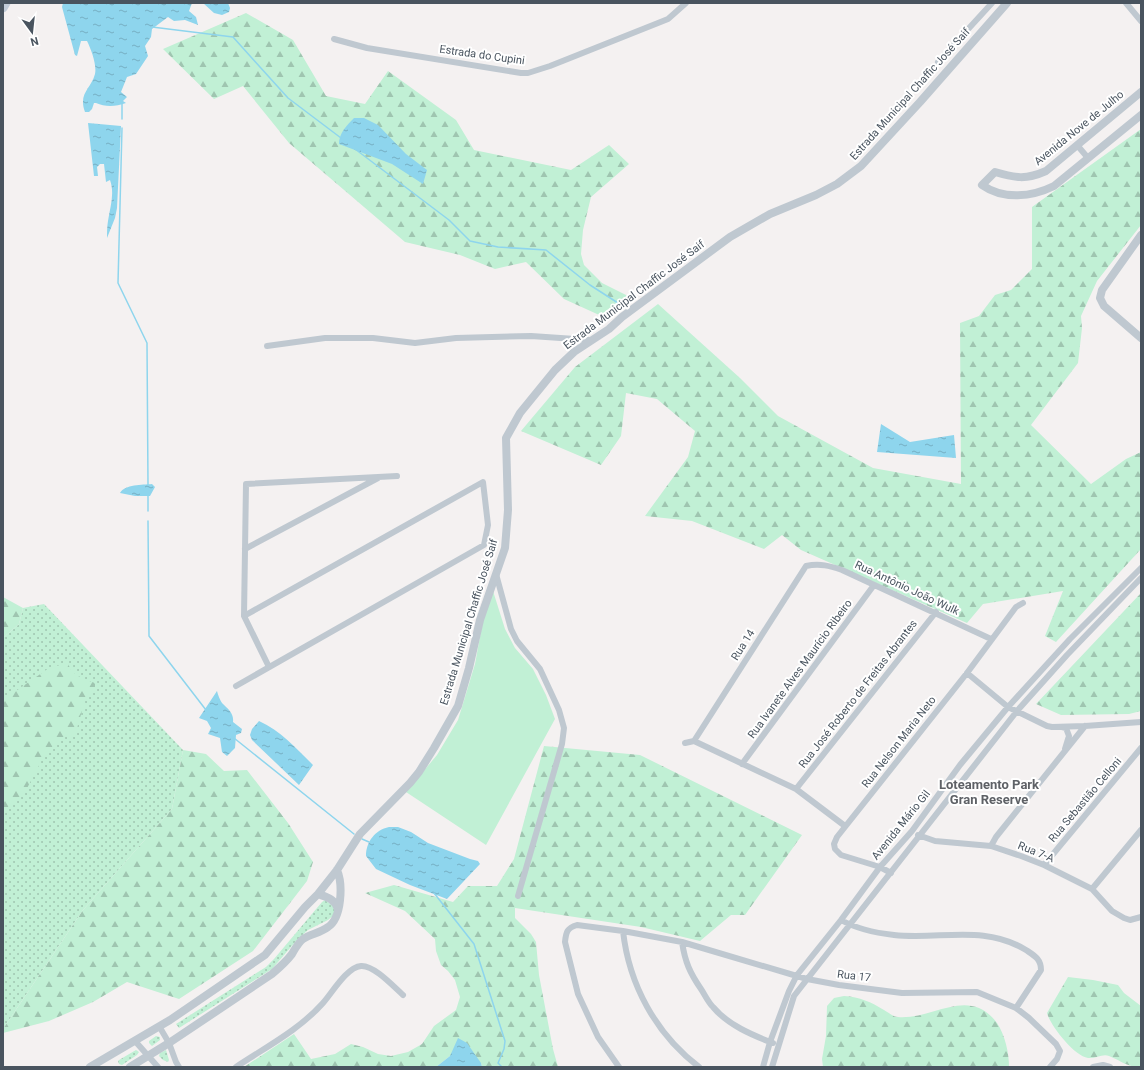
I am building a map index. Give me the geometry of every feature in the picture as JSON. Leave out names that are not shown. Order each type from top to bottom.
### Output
[{"type":"main road","points":[[3,8],[6,3]]},
{"type":"street","name":"Estrada do Cupini","points":[[334,39],[367,48],[524,73],[550,66],[663,21],[676,13],[686,3]]},
{"type":"street","points":[[938,62],[992,3]]},
{"type":"street","name":"Estrada Municipal Chaffic José Saif","points":[[90,1067],[159,1026],[265,955],[337,870],[360,834],[410,783],[418,772],[434,748],[458,706],[469,668],[480,620],[505,548],[508,510],[506,438],[520,413],[555,370],[574,352],[590,340],[609,329],[628,312],[730,237],[770,214],[803,201],[837,184],[861,166],[920,102],[1007,3]]},
{"type":"street","points":[[1126,3],[1141,21]]},
{"type":"street","name":"Avenida Nove de Julho","points":[[1141,92],[1046,171],[1036,176],[1020,178],[995,172],[982,185],[994,192],[1008,194],[1031,194],[1043,192],[1054,186],[1141,115]]},
{"type":"street","points":[[1077,145],[1088,158]]},
{"type":"street","points":[[1141,235],[1102,290],[1100,298],[1104,306],[1141,338]]},
{"type":"street","points":[[267,346],[325,338],[374,338],[415,343],[456,338],[531,336],[590,340]]},
{"type":"street","points":[[269,667],[244,616],[246,484],[397,476]]},
{"type":"street","points":[[245,549],[380,477]]},
{"type":"street","points":[[236,686],[484,545],[488,525],[483,482],[244,616]]},
{"type":"street","name":"Rua Antônio João Wulk","points":[[813,564],[826,564],[842,570],[936,612],[991,639]]},
{"type":"street","name":"Rua 14","points":[[694,741],[799,575],[806,566],[813,564]]},
{"type":"street","name":"Avenida Mário Gil","points":[[763,1067],[770,1042],[789,991],[798,975],[880,867],[912,831],[960,765],[1008,707],[1061,649],[1141,568]]},
{"type":"street","points":[[496,574],[510,629],[517,641],[540,669],[559,710],[564,728],[562,744],[518,896]]},
{"type":"street","name":"Avenida Mário Gil","points":[[772,1067],[784,1024],[794,996],[920,837],[1017,711],[1067,655],[1141,578]]},
{"type":"street","name":"Rua lvanete Alves Maurício Ribeiro","points":[[742,764],[874,585]]},
{"type":"street","points":[[1114,595],[1119,600]]},
{"type":"street","name":"Rua Nelson Maria Neto","points":[[891,873],[880,867],[841,855],[835,849],[834,844],[837,836],[967,672],[1016,607],[1023,603]]},
{"type":"street","name":"Rua José Roberto de Freitas Abrantes","points":[[796,789],[936,612]]},
{"type":"street","points":[[1061,649],[1067,655]]},
{"type":"street","points":[[967,672],[1008,707],[1047,726],[1062,727],[1139,723]]},
{"type":"street","points":[[991,846],[996,837],[1085,726]]},
{"type":"street","points":[[1062,727],[1066,728],[1070,736],[1064,754]]},
{"type":"street","points":[[685,743],[694,741],[796,789],[845,826]]},
{"type":"street","name":"Rua Sebastião Celloni","points":[[1044,865],[1141,748]]},
{"type":"street","points":[[960,765],[970,772]]},
{"type":"street","points":[[1092,890],[1141,830]]},
{"type":"street","name":"Rua 7-A","points":[[912,831],[920,837],[935,842],[991,846],[1044,865],[1092,890],[1112,911],[1124,918],[1130,920],[1141,917]]},
{"type":"street","points":[[130,1067],[170,1043],[272,974],[283,964],[302,940],[331,925],[337,915],[338,910],[340,877],[337,870]]},
{"type":"street","points":[[318,894],[333,900],[336,903],[338,910]]},
{"type":"street","points":[[841,920],[850,925],[877,933],[895,936],[986,935],[1014,942],[1038,957],[1041,962],[1041,970],[1016,1008]]},
{"type":"street","name":"Rua 17","points":[[619,1067],[598,1037],[578,994],[566,942],[566,933],[570,927],[577,925],[623,931],[682,942],[798,975],[807,979],[839,985],[902,993],[977,992],[1016,1008],[1029,1018],[1056,1044],[1060,1051],[1057,1059],[1050,1067]]},
{"type":"street","points":[[623,931],[624,942],[635,982],[647,1009],[665,1036],[686,1058],[699,1067]]},
{"type":"street","points":[[682,942],[684,957],[690,973],[713,1008],[743,1030],[778,1045]]},
{"type":"street","points":[[236,1067],[303,1022],[324,1002],[349,971],[357,966],[372,968],[403,996]]},
{"type":"street","points":[[778,1021],[784,1024]]},
{"type":"street","points":[[159,1026],[170,1043],[179,1067]]},
{"type":"street","points":[[135,1041],[158,1067]]},
{"type":"street","points":[[1093,1067],[1103,1065],[1110,1067]]},
{"type":"green space","points":[[246,13],[293,40],[326,96],[365,104],[388,71],[456,120],[474,150],[571,170],[609,145],[629,164],[591,197],[583,230],[581,254],[584,265],[602,283],[634,299],[608,319],[564,299],[526,262],[495,269],[460,255],[405,242],[289,143],[243,86],[214,99],[163,49]]},
{"type":"green space","points":[[1141,129],[1141,225],[1097,281],[1081,316],[1082,328],[1078,363],[1031,425],[1091,484],[1126,459],[1141,452],[1141,549],[1056,642],[1045,636],[1063,591],[983,604],[967,623],[801,550],[782,535],[764,549],[692,521],[645,516],[688,457],[695,431],[657,399],[626,393],[621,436],[601,465],[521,431],[575,367],[658,304],[740,378],[778,416],[873,468],[961,484],[960,323],[979,316],[995,295],[1011,290],[1032,269],[1032,207]]},
{"type":"green space","points":[[493,591],[505,629],[515,648],[533,669],[546,695],[555,719],[486,845],[406,792],[437,755],[458,720],[475,664],[484,615]]},
{"type":"green space","points":[[1141,593],[1141,711],[1129,714],[1061,715],[1036,704]]},
{"type":"green space","points":[[3,597],[23,608],[19,624],[3,638]]},
{"type":"green space","points":[[44,604],[183,750],[172,809],[83,910],[3,1029],[3,638],[19,624],[23,608]]},
{"type":"green space","points":[[68,663],[75,674],[95,683],[95,689],[86,697],[75,735],[65,736],[46,752],[24,794],[3,811],[3,700],[49,668]]},
{"type":"green space","points":[[544,746],[640,755],[802,835],[745,915],[731,915],[700,941],[641,927],[515,908],[515,918],[531,934],[536,942],[539,975],[553,1049],[558,1067],[482,1067],[481,1063],[450,1056],[436,1067],[244,1067],[294,1034],[311,1059],[335,1054],[351,1044],[363,1047],[378,1054],[391,1056],[408,1052],[422,1044],[434,1026],[456,1010],[460,997],[455,980],[441,965],[436,951],[435,939],[405,911],[365,893],[394,885],[453,902],[468,886],[497,886],[514,859]]},
{"type":"green space","points":[[183,750],[206,754],[224,771],[247,770],[288,823],[313,862],[307,881],[253,951],[179,999],[127,982],[93,1002],[49,1021],[3,1033],[3,1029],[83,910],[172,809]]},
{"type":"green space","points":[[325,900],[336,908],[334,915],[328,920],[308,930],[297,940],[272,969],[179,1028],[176,1024],[266,967]]},
{"type":"green space","points":[[1068,977],[1118,985],[1124,993],[1141,1006],[1141,1067],[1128,1065],[1107,1055],[1091,1058],[1082,1056],[1063,1039],[1047,1013]]},
{"type":"green space","points":[[844,996],[865,1000],[896,1017],[911,1017],[963,1005],[975,1006],[986,1012],[1000,1028],[1006,1044],[1009,1067],[823,1067],[822,1059],[826,1036],[827,1006],[834,998]]},
{"type":"green space","points":[[156,1036],[160,1037],[160,1040],[152,1046],[149,1041]]},
{"type":"green space","points":[[136,1050],[139,1052],[137,1055],[122,1065],[119,1064],[119,1060]]},
{"type":"green space","points":[[166,1050],[169,1060],[168,1062],[159,1056],[160,1053]]},
{"type":"water","points":[[63,3],[192,3],[189,11],[196,17],[198,25],[185,20],[174,21],[168,17],[152,29],[151,37],[145,46],[148,56],[136,74],[127,77],[121,92],[127,97],[123,101],[126,103],[110,106],[94,103],[89,112],[85,112],[83,100],[95,74],[94,62],[87,41],[81,41],[77,56],[75,55],[62,7]]},
{"type":"water","points":[[203,3],[228,3],[230,8],[229,12],[222,15],[214,13]]},
{"type":"water","points":[[354,118],[364,118],[378,125],[406,154],[427,170],[423,184],[392,164],[339,144],[339,140],[346,126]]},
{"type":"water","points":[[88,123],[121,126],[117,208],[115,218],[107,238],[112,190],[110,180],[106,182],[104,164],[100,164],[97,167],[98,176],[94,176]]},
{"type":"water","points":[[881,424],[910,442],[954,435],[956,458],[877,452]]},
{"type":"water","points":[[152,484],[155,487],[150,496],[135,496],[120,493],[122,490],[130,486]]},
{"type":"water","points":[[217,691],[222,703],[232,714],[233,722],[242,729],[241,733],[236,735],[235,748],[227,756],[222,752],[220,738],[208,734],[211,728],[207,721],[199,718]]},
{"type":"water","points":[[259,721],[281,735],[313,765],[299,785],[252,740],[250,735],[252,729]]},
{"type":"water","points":[[389,827],[398,827],[411,832],[428,843],[478,861],[480,864],[447,899],[410,885],[376,869],[366,856],[366,851],[372,837]]},
{"type":"water","points":[[458,1038],[467,1043],[481,1063],[482,1067],[436,1067],[450,1056]]},
{"type":"waterway","points":[[152,27],[233,37],[288,98],[341,138]]},
{"type":"waterway","points":[[122,102],[122,119]]},
{"type":"waterway","points":[[122,128],[118,283],[147,343],[148,485]]},
{"type":"waterway","points":[[355,149],[449,220],[470,241],[498,247],[546,250],[590,285],[618,303]]},
{"type":"waterway","points":[[148,495],[148,511]]},
{"type":"waterway","points":[[148,521],[149,636],[206,710]]},
{"type":"waterway","points":[[234,738],[354,834]]},
{"type":"waterway","points":[[362,839],[369,842]]},
{"type":"waterway","points":[[434,893],[474,944],[505,1041],[504,1049],[498,1063],[502,1067]]},
{"type":"district","name":"Loteamento Park Gran Reserve","points":[[989,792]]}]
